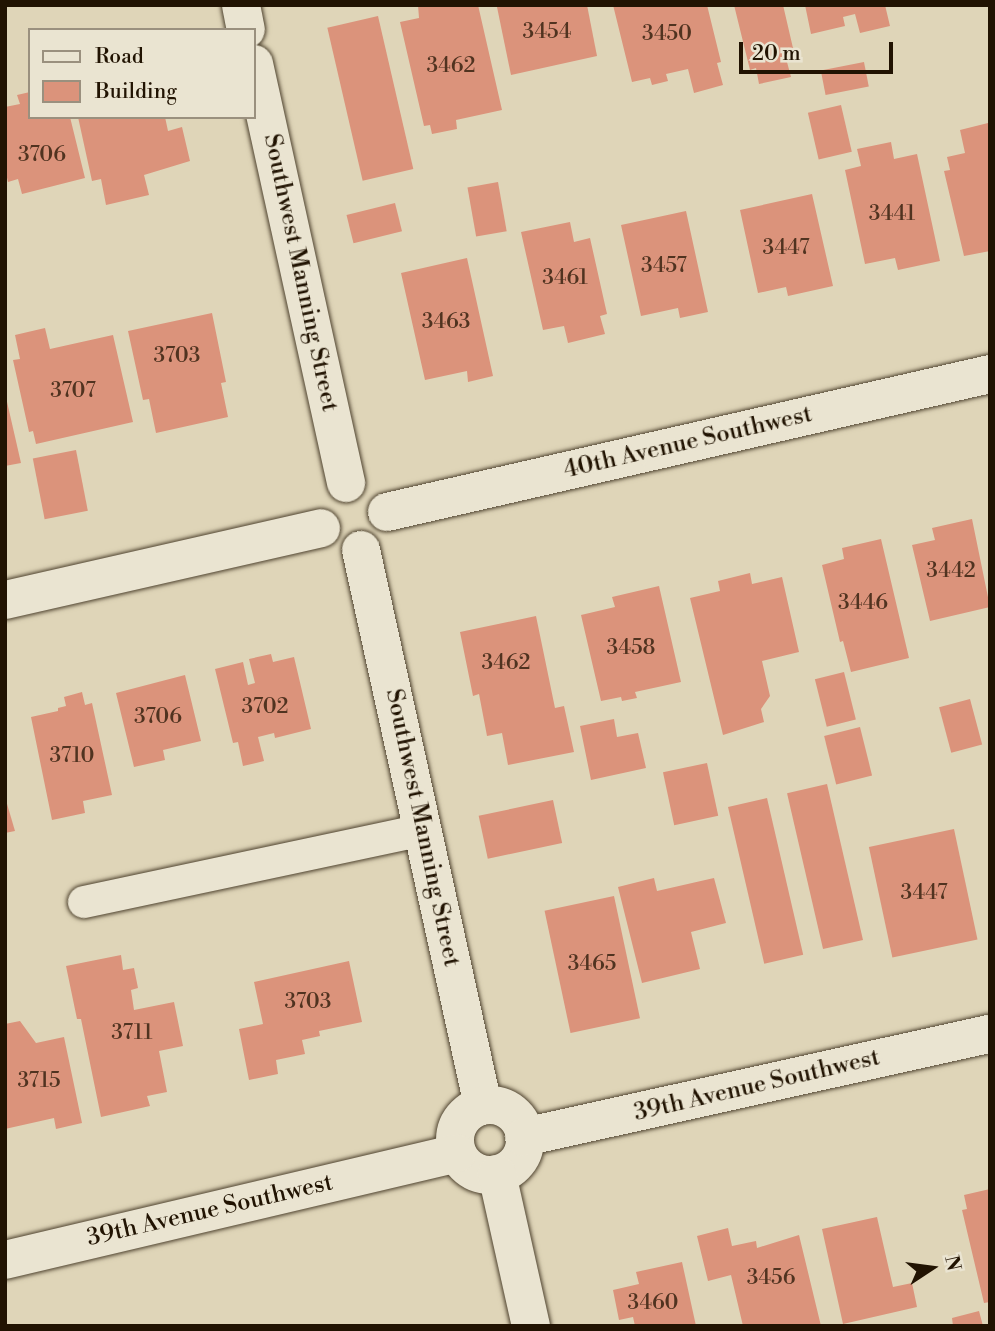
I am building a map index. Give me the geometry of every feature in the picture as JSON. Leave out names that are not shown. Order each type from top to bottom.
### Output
[{"type":"street","points":[[241,5],[246,28]]},
{"type":"street","name":"Southwest Manning Street","points":[[256,73],[346,483]]},
{"type":"street","name":"40th Avenue Southwest","points":[[387,512],[990,374]]},
{"type":"street","points":[[346,483],[372,487],[380,494],[387,512],[387,526],[382,536],[361,550],[343,549],[333,544],[321,528],[319,513],[321,502],[328,492],[346,483]]},
{"type":"street","points":[[5,600],[321,528]]},
{"type":"street","name":"Southwest Manning Street","points":[[361,550],[483,1106]]},
{"type":"street","name":"39th Avenue Southwest","points":[[524,1137],[990,1034]]},
{"type":"street","points":[[492,1105],[509,1111],[520,1122],[524,1137],[520,1158],[513,1167],[497,1174],[478,1173],[467,1167],[457,1153],[454,1138],[463,1118],[483,1106],[492,1105]]},
{"type":"street","name":"39th Avenue Southwest","points":[[5,1260],[457,1153]]},
{"type":"street","points":[[497,1174],[531,1326]]},
{"type":"lane","points":[[84,902],[422,830]]},
{"type":"building","points":[[418,5],[478,5],[502,110],[456,120],[457,129],[432,134],[430,125],[424,126],[400,22],[419,18]]},
{"type":"building","points":[[587,5],[597,56],[511,75],[497,7]]},
{"type":"building","points":[[613,5],[707,5],[721,62],[717,63],[723,85],[694,93],[688,69],[666,74],[668,81],[652,85],[650,78],[632,82]]},
{"type":"building","points":[[734,5],[783,5],[796,61],[787,62],[791,77],[759,84],[756,68],[750,70]]},
{"type":"building","points":[[805,5],[885,5],[890,26],[860,33],[855,14],[843,17],[845,26],[811,34]]},
{"type":"building","points":[[378,16],[413,169],[363,181],[327,28]]},
{"type":"building","points":[[864,62],[869,87],[826,95],[821,70]]},
{"type":"building","points":[[28,92],[28,119],[70,119],[85,178],[22,194],[18,179],[8,182],[5,169],[5,107],[20,104],[17,95]]},
{"type":"building","points":[[841,105],[852,152],[819,159],[808,113]]},
{"type":"building","points":[[78,119],[165,119],[168,131],[182,127],[190,161],[144,175],[149,195],[106,205],[101,179],[92,181]]},
{"type":"building","points":[[988,123],[990,251],[964,256],[944,171],[950,170],[947,157],[965,153],[960,130]]},
{"type":"building","points":[[891,142],[894,159],[917,154],[940,261],[898,270],[895,258],[865,264],[845,170],[861,166],[857,149]]},
{"type":"building","points":[[498,182],[507,231],[476,237],[467,187]]},
{"type":"building","points":[[812,194],[833,286],[788,296],[786,287],[758,293],[740,210]]},
{"type":"building","points":[[395,203],[402,231],[354,243],[346,215]]},
{"type":"building","points":[[686,211],[708,312],[680,318],[678,308],[641,316],[621,225]]},
{"type":"building","points":[[570,222],[574,242],[590,238],[607,314],[600,316],[605,334],[568,343],[564,326],[543,330],[521,232]]},
{"type":"building","points":[[467,258],[493,376],[468,382],[467,371],[425,380],[401,273]]},
{"type":"building","points":[[212,313],[226,382],[221,383],[228,417],[156,433],[149,399],[143,400],[128,331]]},
{"type":"building","points":[[45,328],[50,349],[113,335],[133,422],[36,444],[33,431],[29,432],[13,360],[20,359],[15,335]]},
{"type":"building","points":[[5,393],[21,463],[5,466]]},
{"type":"building","points":[[76,450],[88,511],[45,519],[33,458]]},
{"type":"building","points":[[972,519],[990,607],[930,621],[912,545],[935,540],[932,528]]},
{"type":"building","points":[[881,539],[909,658],[851,672],[843,641],[840,642],[822,565],[844,559],[842,548]]},
{"type":"building","points":[[750,573],[752,584],[782,577],[799,652],[762,661],[770,696],[761,709],[764,722],[723,735],[690,598],[720,591],[718,581]]},
{"type":"building","points":[[659,586],[681,682],[635,692],[637,698],[622,701],[621,697],[601,701],[581,615],[615,607],[612,597]]},
{"type":"building","points":[[536,616],[555,708],[564,706],[574,752],[508,765],[502,733],[487,736],[479,694],[473,696],[460,632]]},
{"type":"building","points":[[271,654],[273,662],[294,657],[311,729],[275,738],[274,733],[258,737],[264,761],[243,766],[238,742],[233,743],[215,669],[243,662],[248,685],[255,683],[249,659]]},
{"type":"building","points":[[844,672],[856,720],[827,727],[815,679]]},
{"type":"building","points":[[185,675],[201,741],[163,750],[165,760],[134,767],[116,693]]},
{"type":"building","points":[[82,692],[85,705],[92,703],[112,795],[83,801],[85,813],[52,820],[31,717],[58,711],[58,708],[66,706],[64,697]]},
{"type":"building","points":[[970,699],[982,744],[951,753],[939,707]]},
{"type":"building","points":[[614,719],[617,737],[638,733],[646,768],[591,780],[580,726]]},
{"type":"building","points":[[860,727],[872,776],[836,784],[824,736]]},
{"type":"building","points":[[707,763],[718,816],[674,825],[663,772]]},
{"type":"building","points":[[827,784],[863,940],[823,949],[787,793]]},
{"type":"building","points":[[5,797],[15,831],[5,833]]},
{"type":"building","points":[[767,798],[803,955],[764,964],[728,807]]},
{"type":"building","points":[[553,800],[562,843],[488,859],[479,816]]},
{"type":"building","points":[[954,829],[977,940],[892,958],[869,847]]},
{"type":"building","points":[[654,878],[657,891],[714,878],[726,923],[691,932],[700,969],[642,983],[618,887]]},
{"type":"building","points":[[614,896],[640,1018],[571,1033],[545,911]]},
{"type":"building","points":[[121,955],[123,970],[134,968],[138,988],[131,990],[134,1010],[174,1002],[183,1046],[159,1051],[167,1092],[147,1096],[150,1106],[101,1117],[81,1019],[77,1019],[66,966]]},
{"type":"building","points":[[349,961],[362,1022],[319,1031],[320,1036],[302,1040],[305,1054],[276,1060],[278,1074],[249,1080],[239,1029],[263,1024],[254,982]]},
{"type":"building","points":[[20,1021],[36,1043],[64,1037],[82,1123],[56,1129],[54,1118],[5,1129],[5,1024]]},
{"type":"building","points":[[990,1189],[990,1302],[984,1303],[962,1210],[967,1209],[964,1195]]},
{"type":"building","points":[[877,1217],[893,1287],[912,1283],[917,1307],[843,1324],[822,1229]]},
{"type":"building","points":[[728,1228],[732,1246],[756,1241],[757,1248],[799,1235],[821,1326],[743,1326],[731,1275],[708,1281],[697,1236]]},
{"type":"building","points":[[682,1262],[696,1326],[635,1326],[633,1317],[619,1320],[613,1290],[639,1284],[636,1272]]},
{"type":"building","points":[[979,1311],[983,1326],[953,1326],[952,1318]]}]
